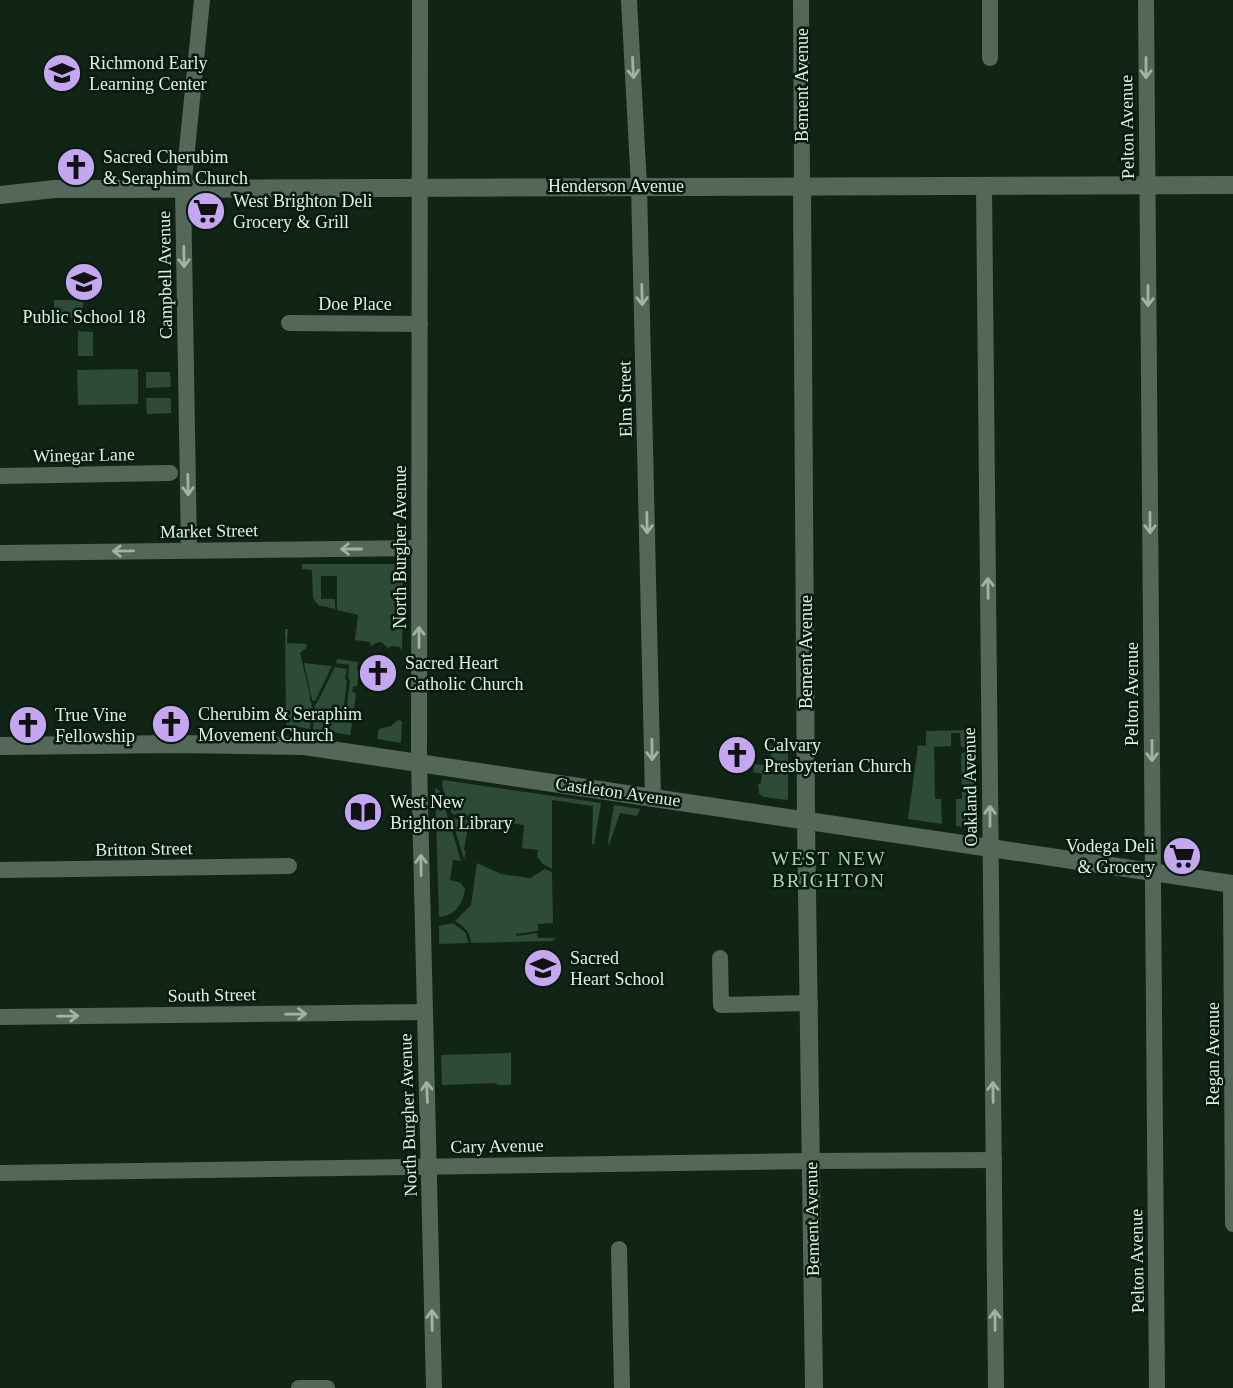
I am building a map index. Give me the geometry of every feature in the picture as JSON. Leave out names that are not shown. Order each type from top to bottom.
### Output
[{"type":"street","name":"Campbell Avenue","points":[[190,550],[183,189],[202,0]]},
{"type":"street","name":"North Burgher Avenue","points":[[420,0],[419,762],[433,1388]]},
{"type":"street","name":"Elm Street","points":[[629,0],[639,186],[653,797]]},
{"type":"street","name":"Bement Avenue","points":[[801,0],[806,820],[814,1388]]},
{"type":"street","points":[[989,0],[990,58]]},
{"type":"street","name":"Pelton Avenue","points":[[1146,0],[1157,1388]]},
{"type":"street","name":"Henderson Avenue","points":[[0,195],[54,189],[1233,184]]},
{"type":"street","name":"Oakland Avenue","points":[[984,186],[996,1388]]},
{"type":"street","name":"Doe Place","points":[[289,323],[420,324]]},
{"type":"street","name":"Winegar Lane","points":[[0,476],[170,473]]},
{"type":"street","name":"Market Street","points":[[0,552],[419,548]]},
{"type":"street","name":"Castleton Avenue","points":[[0,746],[304,746],[1232,884]]},
{"type":"street","name":"Britton Street","points":[[0,870],[289,866]]},
{"type":"street","name":"Regan Avenue","points":[[1232,884],[1233,1224]]},
{"type":"street","points":[[720,958],[721,1005],[810,1003]]},
{"type":"street","name":"South Street","points":[[0,1017],[424,1012]]},
{"type":"street","name":"Cary Avenue","points":[[0,1173],[993,1160]]},
{"type":"street","points":[[619,1249],[622,1388]]},
{"type":"street","points":[[299,1388],[327,1388]]},
{"type":"green space","points":[[54,300],[83,300],[83,318],[54,318]]},
{"type":"green space","points":[[78,331],[93,332],[93,356],[78,356]]},
{"type":"green space","points":[[138,369],[138,404],[78,405],[77,370]]},
{"type":"green space","points":[[146,372],[170,372],[171,387],[146,388]]},
{"type":"green space","points":[[146,398],[171,398],[171,413],[147,414]]},
{"type":"green space","points":[[302,564],[403,564],[402,651],[400,647],[388,648],[381,642],[371,646],[370,642],[355,640],[358,615],[337,610],[337,576],[321,576],[321,599],[335,599],[335,609],[318,605],[313,598],[312,570],[302,569]]},
{"type":"green space","points":[[285,629],[288,629],[287,643],[307,644],[300,653],[312,704],[310,729],[286,725]]},
{"type":"green space","points":[[337,659],[358,662],[357,670],[360,671],[357,686],[353,687],[352,691],[356,694],[354,709],[350,708],[348,711],[349,715],[353,716],[353,721],[346,714],[349,665],[336,663]]},
{"type":"green space","points":[[304,663],[332,666],[315,701],[312,700]]},
{"type":"green space","points":[[335,667],[347,669],[343,714],[352,724],[350,735],[313,729],[315,705]]},
{"type":"green space","points":[[398,720],[402,721],[401,743],[377,739],[379,729],[391,726]]},
{"type":"green space","points":[[974,730],[975,748],[961,746],[960,733],[951,733],[951,746],[934,747],[935,799],[941,799],[942,824],[908,819],[918,745],[926,746],[926,731]]},
{"type":"green space","points":[[768,745],[788,748],[788,800],[763,797],[759,793],[758,784],[761,783],[762,774],[753,772],[754,764],[764,765],[770,760],[772,750]]},
{"type":"green space","points":[[975,751],[975,825],[972,828],[956,826],[956,799],[962,799],[961,754]]},
{"type":"green space","points":[[443,780],[601,803],[594,845],[593,806],[552,800],[552,869],[537,857],[538,850],[522,848],[524,825],[452,814],[442,786]]},
{"type":"green space","points":[[435,788],[440,791],[461,861],[453,860],[450,880],[461,883],[465,889],[457,908],[450,914],[439,917]]},
{"type":"green space","points":[[614,805],[640,809],[637,816],[620,813],[609,845],[608,842]]},
{"type":"green space","points":[[453,818],[501,824],[500,830],[468,827],[464,859]]},
{"type":"green space","points":[[477,863],[501,874],[530,878],[545,869],[552,872],[553,923],[538,924],[538,931],[516,934],[537,933],[538,938],[556,938],[552,941],[471,943],[466,930],[455,921],[471,905]]},
{"type":"green space","points":[[453,923],[465,932],[469,943],[439,944],[439,926]]},
{"type":"green space","points":[[511,1053],[511,1085],[442,1085],[441,1055]]},
{"type":"place","name":"Richmond Early Learning Center","points":[[62,73]]},
{"type":"place","name":"Sacred Cherubim & Seraphim Church","points":[[76,167]]},
{"type":"place","name":"West Brighton Deli Grocery & Grill","points":[[206,211]]},
{"type":"place","name":"Public School 18","points":[[84,282]]},
{"type":"place","name":"Sacred Heart Catholic Church","points":[[378,673]]},
{"type":"place","name":"Cherubim & Seraphim Movement Church","points":[[171,724]]},
{"type":"place","name":"True Vine Fellowship","points":[[28,725]]},
{"type":"place","name":"Calvary Presbyterian Church","points":[[737,755]]},
{"type":"place","name":"West New Brighton Library","points":[[363,812]]},
{"type":"place","name":"Vodega Deli & Grocery","points":[[1182,856]]},
{"type":"place","name":"Sacred Heart School","points":[[543,968]]},
{"type":"district","name":"WEST NEW BRIGHTON","points":[[829,869]]}]
